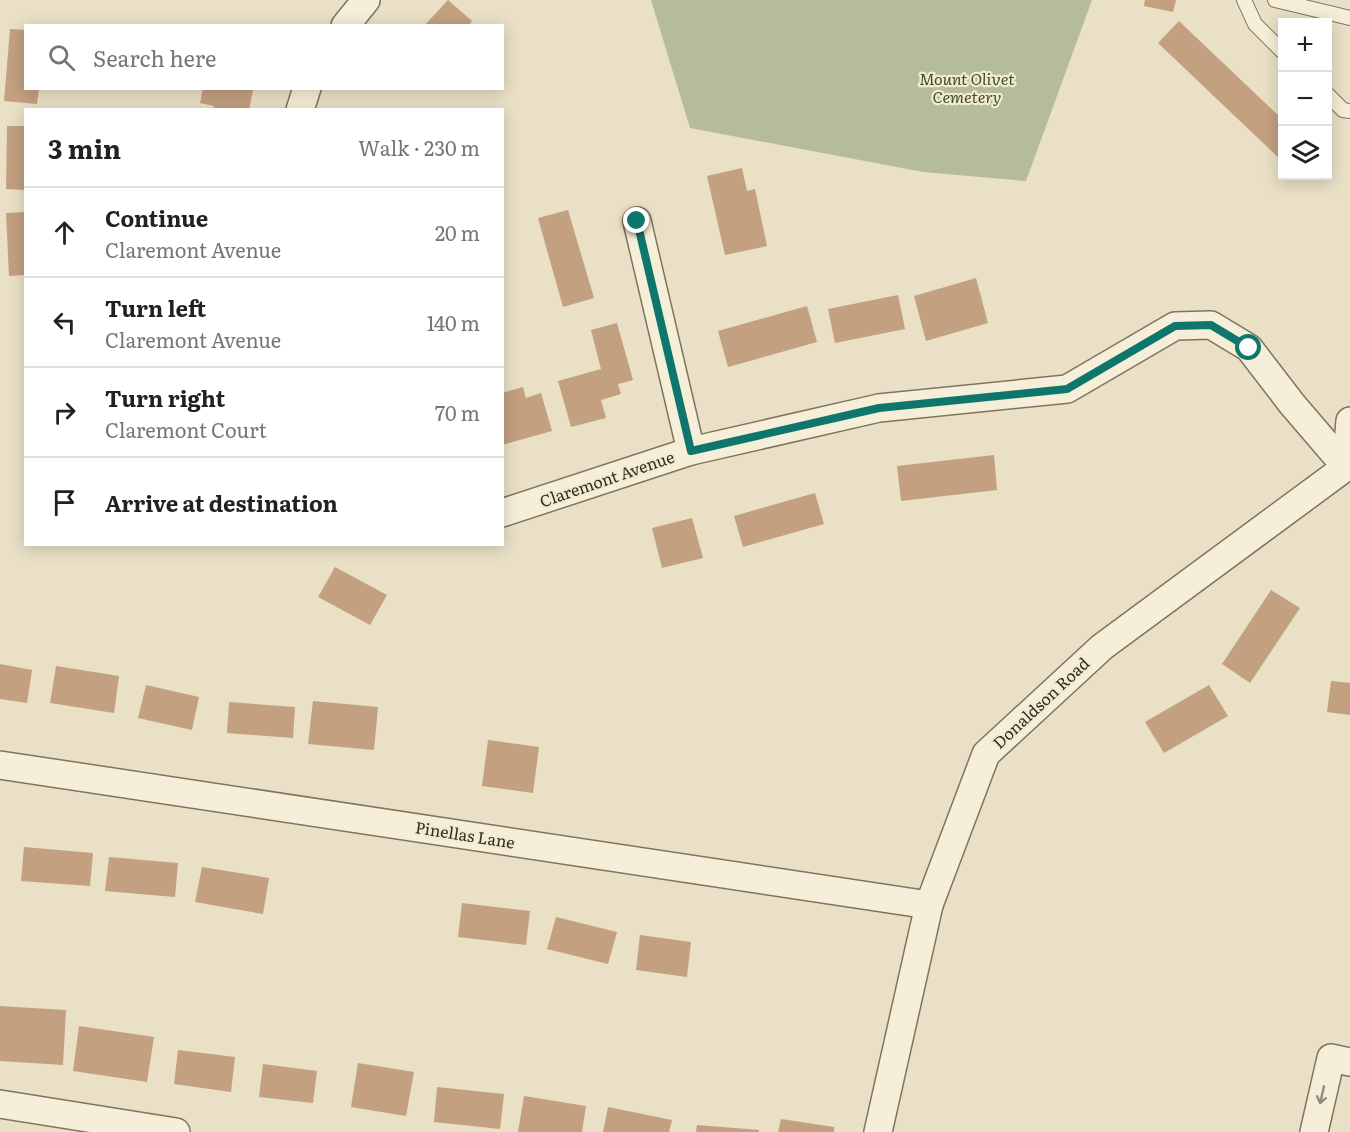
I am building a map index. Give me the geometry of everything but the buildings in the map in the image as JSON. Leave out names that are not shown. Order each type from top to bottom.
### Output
[{"type":"street","points":[[347,24],[366,0]]},
{"type":"street","points":[[301,108],[306,90]]},
{"type":"street","points":[[637,221],[691,451]]},
{"type":"street","name":"Claremont Avenue","points":[[504,512],[691,451],[879,408],[1067,389],[1175,326],[1211,325],[1249,348],[1292,404],[1348,466]]},
{"type":"street","points":[[1348,466],[1350,422]]},
{"type":"street","name":"Donaldson Road","points":[[878,1132],[929,904],[986,754],[1102,647],[1348,466]]},
{"type":"street","name":"Pinellas Lane","points":[[0,765],[929,904]]},
{"type":"street","points":[[1314,1132],[1341,1060]]},
{"type":"street","points":[[0,1104],[176,1132]]},
{"type":"lane","points":[[1244,0],[1255,24],[1278,47]]},
{"type":"lane","points":[[1275,0],[1350,18]]},
{"type":"lane","points":[[1332,99],[1343,110],[1350,111]]},
{"type":"green space","name":"Mount Olivet Cemetery","points":[[651,0],[1092,0],[1026,181],[923,172],[690,128]]},
{"type":"route","points":[[637,221],[691,451],[879,408],[1067,389],[1175,326],[1211,325],[1249,348]]}]
